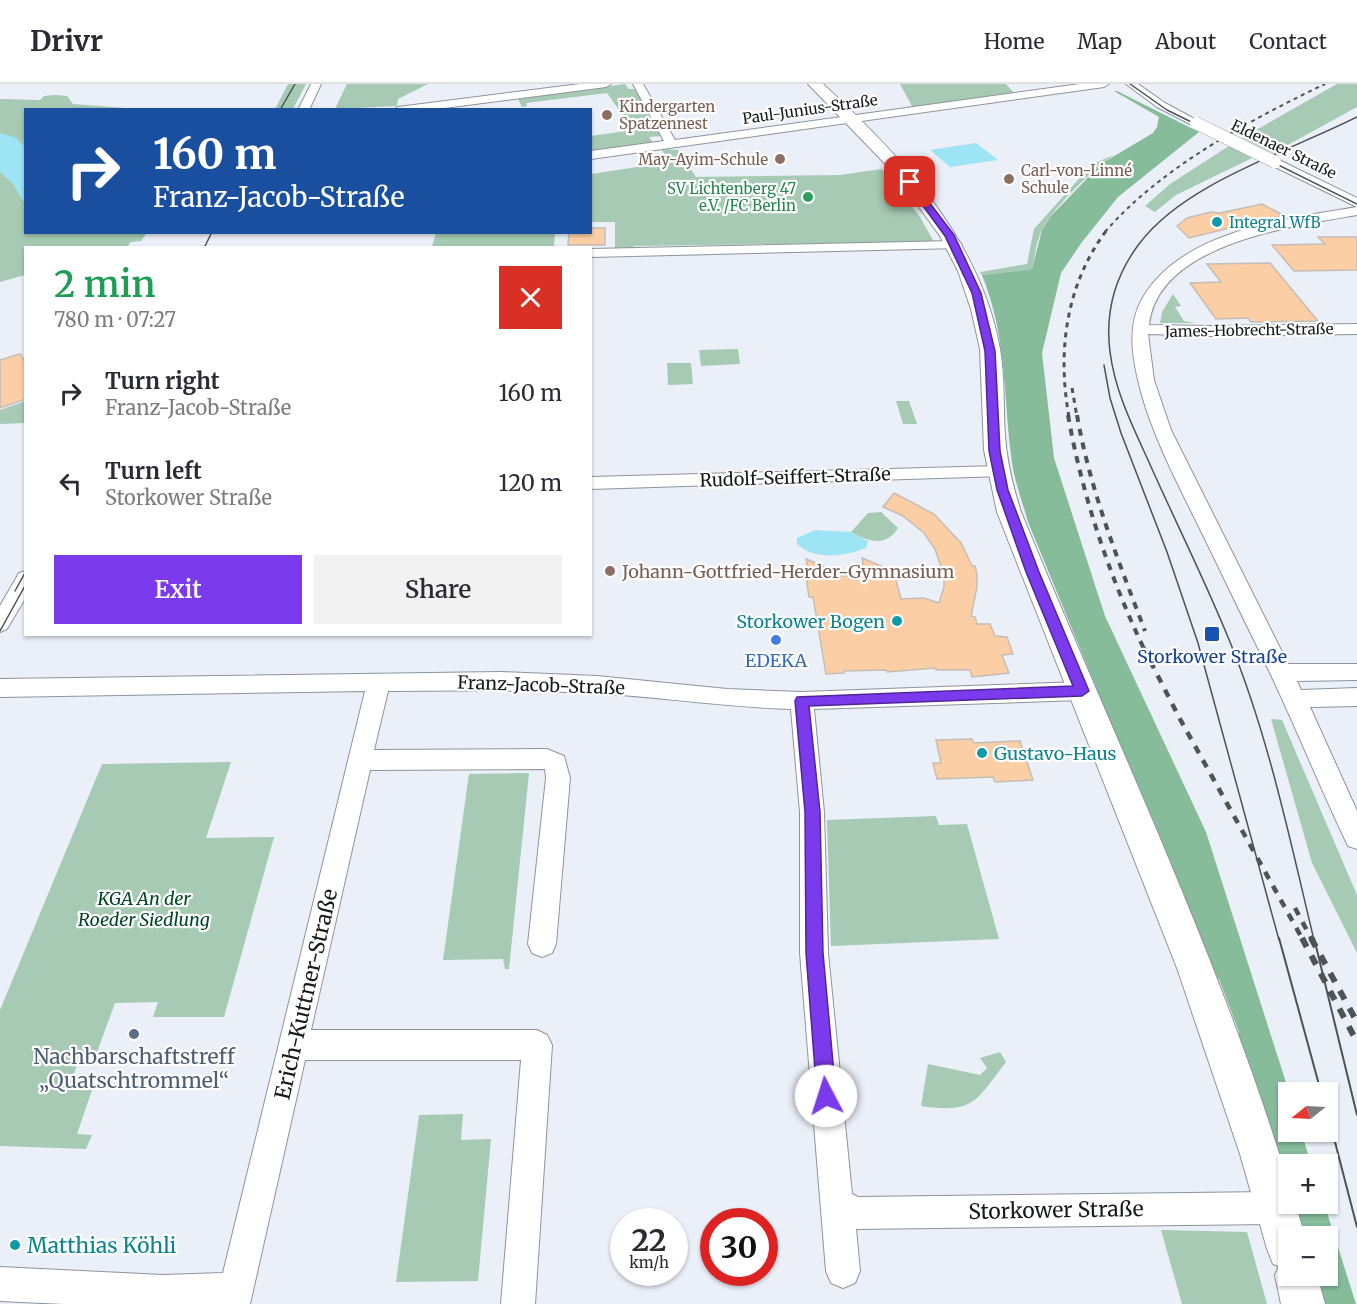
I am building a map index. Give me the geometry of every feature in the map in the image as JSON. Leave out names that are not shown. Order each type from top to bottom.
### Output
[{"type":"main road","points":[[816,84],[882,150],[920,194],[955,245],[977,293],[988,336],[998,472],[1009,512],[1197,969],[1226,1049],[1282,1226]]},
{"type":"main road","points":[[1299,1286],[1303,1304]]},
{"type":"street","points":[[304,108],[316,84]]},
{"type":"street","points":[[414,108],[606,84]]},
{"type":"street","points":[[638,84],[672,145]]},
{"type":"street","name":"Paul-Junius-Straße","points":[[592,155],[1104,84]]},
{"type":"street","name":"Eldenaer Straße","points":[[1131,84],[1152,100],[1357,203]]},
{"type":"street","points":[[510,96],[516,108]]},
{"type":"street","points":[[1357,211],[1256,231],[1201,253],[1163,280],[1150,297],[1141,329],[1144,372],[1159,421],[1258,630],[1294,699],[1357,838]]},
{"type":"street","points":[[592,253],[955,245]]},
{"type":"street","name":"James-Hobrecht-Straße","points":[[1141,329],[1354,332]]},
{"type":"street","name":"Rudolf-Seiffert-Straße","points":[[592,483],[998,472]]},
{"type":"street","points":[[0,624],[24,582]]},
{"type":"street","points":[[1281,674],[1357,672]]},
{"type":"street","name":"Franz-Jacob-Straße","points":[[0,688],[501,681],[650,690],[727,698],[802,701],[1082,691]]},
{"type":"street","name":"Erich-Kuttner-Straße","points":[[235,1297],[378,684]]},
{"type":"street","points":[[1294,699],[1357,698]]},
{"type":"street","points":[[802,701],[812,812],[814,953],[843,1271]]},
{"type":"street","points":[[359,760],[547,759],[556,763],[558,778],[542,944]]},
{"type":"street","points":[[294,1045],[537,1045],[518,1304]]},
{"type":"street","name":"Storkower Straße","points":[[837,1203],[855,1213],[1277,1208]]},
{"type":"street","points":[[0,1284],[235,1297]]},
{"type":"green space","points":[[288,84],[306,84],[294,108],[276,108]]},
{"type":"green space","points":[[347,84],[428,84],[398,99],[397,106],[335,108]]},
{"type":"green space","points":[[625,84],[629,89],[636,89],[662,136],[649,137],[654,144],[592,153],[592,136],[633,130],[607,93],[526,103],[527,106],[522,107],[518,99]]},
{"type":"green space","points":[[900,84],[1006,84],[1016,95],[914,110]]},
{"type":"green space","points":[[1337,84],[1357,84],[1357,107],[1273,153],[1242,138]]},
{"type":"green space","points":[[1114,91],[1199,132],[1118,197],[1082,242],[1061,273],[1042,353],[1054,458],[1105,616],[1206,832],[1286,1082],[1278,1082],[1278,1142],[1304,1142],[1308,1154],[1278,1154],[1278,1158],[1238,1037],[1239,1032],[1219,979],[1215,976],[1028,522],[1012,464],[1003,364],[996,320],[982,275],[1032,269],[1042,230],[1050,217],[1101,164],[1153,133],[1159,117]]},
{"type":"green space","points":[[44,96],[67,96],[73,104],[125,108],[24,108],[24,234],[146,234],[141,241],[131,242],[128,246],[24,246],[24,275],[0,282],[0,99],[40,100]]},
{"type":"green space","points":[[1229,146],[1252,158],[1176,195],[1155,212],[1145,206],[1170,184]]},
{"type":"green space","points":[[661,149],[678,150],[696,177],[840,175],[882,169],[920,217],[934,242],[634,246],[634,248],[615,249],[615,222],[592,222],[592,174],[670,162]]},
{"type":"green space","points":[[1114,155],[1075,188],[1048,219],[1039,238],[1032,269],[982,275],[980,272],[1027,264],[1034,229],[1085,172],[1097,162]]},
{"type":"green space","points":[[435,234],[555,234],[554,246],[432,246]]},
{"type":"green space","points":[[1173,294],[1181,306],[1175,307],[1184,321],[1195,323],[1160,323],[1162,312]]},
{"type":"green space","points":[[738,349],[740,364],[701,366],[699,350]]},
{"type":"green space","points":[[667,363],[691,363],[693,384],[668,385]]},
{"type":"green space","points":[[24,401],[24,423],[0,424],[0,410]]},
{"type":"green space","points":[[896,401],[909,401],[917,424],[903,424]]},
{"type":"green space","points":[[881,512],[898,528],[888,538],[876,541],[851,532],[868,513]]},
{"type":"green space","points":[[1271,719],[1282,720],[1357,895],[1357,953],[1312,863]]},
{"type":"green space","name":"KGA An der Roeder Siedlung","points":[[231,762],[206,838],[274,837],[224,1017],[153,1017],[158,1002],[115,1003],[96,1055],[79,1060],[68,1090],[92,1090],[77,1134],[92,1135],[86,1149],[0,1146],[0,1010],[102,764]]},
{"type":"green space","points":[[529,773],[509,969],[505,969],[503,959],[443,960],[469,774]]},
{"type":"green space","points":[[936,816],[939,825],[967,824],[999,939],[831,946],[827,820]]},
{"type":"green space","points":[[1000,1052],[1006,1062],[988,1086],[972,1102],[952,1108],[921,1106],[928,1064],[980,1075],[987,1068],[980,1058]]},
{"type":"green space","points":[[463,1114],[461,1140],[491,1139],[478,1281],[396,1282],[419,1115]]},
{"type":"green space","points":[[1296,1214],[1327,1214],[1331,1226],[1299,1226]]},
{"type":"green space","points":[[1161,1230],[1247,1232],[1267,1304],[1182,1304]]},
{"type":"green space","points":[[1338,1247],[1356,1304],[1321,1304],[1316,1286],[1338,1286]]},
{"type":"water","points":[[0,133],[16,138],[24,146],[24,202],[13,184],[0,172]]},
{"type":"water","points":[[976,143],[998,160],[950,167],[930,150]]},
{"type":"water","points":[[815,530],[850,532],[868,541],[866,548],[858,551],[839,555],[821,555],[812,553],[797,544],[797,538]]},
{"type":"building","name":"Integral WfB","points":[[1262,204],[1283,215],[1189,238],[1177,226],[1187,218]]},
{"type":"building","points":[[592,228],[605,228],[605,245],[568,245],[569,234],[592,234]]},
{"type":"building","points":[[1318,237],[1357,237],[1357,270],[1294,271],[1272,245],[1325,244]]},
{"type":"building","points":[[1270,263],[1318,321],[1251,322],[1248,318],[1216,319],[1190,283],[1221,282],[1207,264]]},
{"type":"building","points":[[20,354],[24,360],[24,400],[0,408],[0,360]]},
{"type":"building","name":"Storkower Bogen","points":[[894,493],[934,514],[961,543],[972,566],[975,566],[977,574],[977,587],[971,616],[975,617],[977,624],[990,624],[995,636],[1007,637],[1013,654],[1002,655],[1009,673],[972,677],[970,670],[936,670],[936,668],[887,672],[886,670],[844,671],[844,673],[826,674],[813,597],[809,597],[806,559],[830,569],[837,569],[839,576],[865,575],[862,558],[886,568],[893,568],[901,599],[924,598],[939,603],[944,587],[944,567],[941,567],[935,549],[924,533],[903,516],[883,507]]},
{"type":"building","name":"Gustavo-Haus","points":[[972,739],[974,743],[1020,741],[1033,780],[995,782],[993,777],[937,779],[933,763],[941,763],[936,740]]},
{"type":"tram line","points":[[281,108],[295,84]]},
{"type":"tram line","points":[[1130,84],[1167,110],[1265,158]]},
{"type":"tram line","points":[[1265,158],[1357,117]]},
{"type":"tram line","points":[[1265,158],[1357,204]]},
{"type":"tram line","points":[[1265,158],[1210,186],[1183,203],[1159,222],[1139,244],[1118,282],[1111,309],[1109,337],[1112,366],[1125,408],[1200,573],[1244,678],[1278,790],[1314,940]]},
{"type":"tram line","points":[[205,246],[211,234]]},
{"type":"tram line","points":[[1104,365],[1110,398],[1121,433],[1167,552],[1198,643],[1279,940]]},
{"type":"tram line","points":[[15,591],[24,575]]},
{"type":"tram line","points":[[0,631],[24,588]]},
{"type":"tram line","points":[[1279,938],[1318,1082]]},
{"type":"tram line","points":[[1314,938],[1357,1115]]},
{"type":"tram line","points":[[1335,1142],[1357,1227]]},
{"type":"railway","points":[[1105,232],[1152,187],[1207,148],[1267,113],[1325,84]]},
{"type":"railway","points":[[1069,417],[1064,368],[1068,320],[1082,274],[1092,252],[1106,231]]},
{"type":"railway","points":[[1072,388],[1077,417]]},
{"type":"railway","points":[[1068,415],[1081,475],[1098,534],[1119,592],[1144,648]]},
{"type":"railway","points":[[1077,415],[1097,498],[1145,631]]},
{"type":"railway","points":[[1144,648],[1180,719],[1303,940]]},
{"type":"railway","points":[[1295,908],[1312,940]]},
{"type":"railway","points":[[1302,938],[1357,1042]]},
{"type":"railway","points":[[1311,938],[1357,1022]]},
{"type":"place","name":"Kindergarten Spatzennest","points":[[607,115]]},
{"type":"place","name":"May-Ayim-Schule","points":[[780,159]]},
{"type":"place","name":"Carl-von-Linné Schule","points":[[1009,179]]},
{"type":"place","name":"SV Lichtenberg 47 e.V. /FC Berlin","points":[[808,197]]},
{"type":"place","name":"Integral WfB","points":[[1217,222]]},
{"type":"place","name":"Johann-Gottfried-Herder-Gymnasium","points":[[610,571]]},
{"type":"place","name":"Storkower Bogen","points":[[897,621]]},
{"type":"place","name":"Storkower Straße","points":[[1212,634]]},
{"type":"place","name":"EDEKA","points":[[776,640]]},
{"type":"place","name":"Gustavo-Haus","points":[[982,753]]},
{"type":"place","name":"Nachbarschaftstreff „Quatschtrommel“","points":[[134,1034]]},
{"type":"place","name":"Matthias Köhli","points":[[15,1245]]},
{"type":"route","points":[[826,1096],[814,953],[812,812],[802,701],[1082,691],[1032,572],[1002,490],[993,432],[993,380],[990,351],[977,293],[949,235],[910,182]]}]
